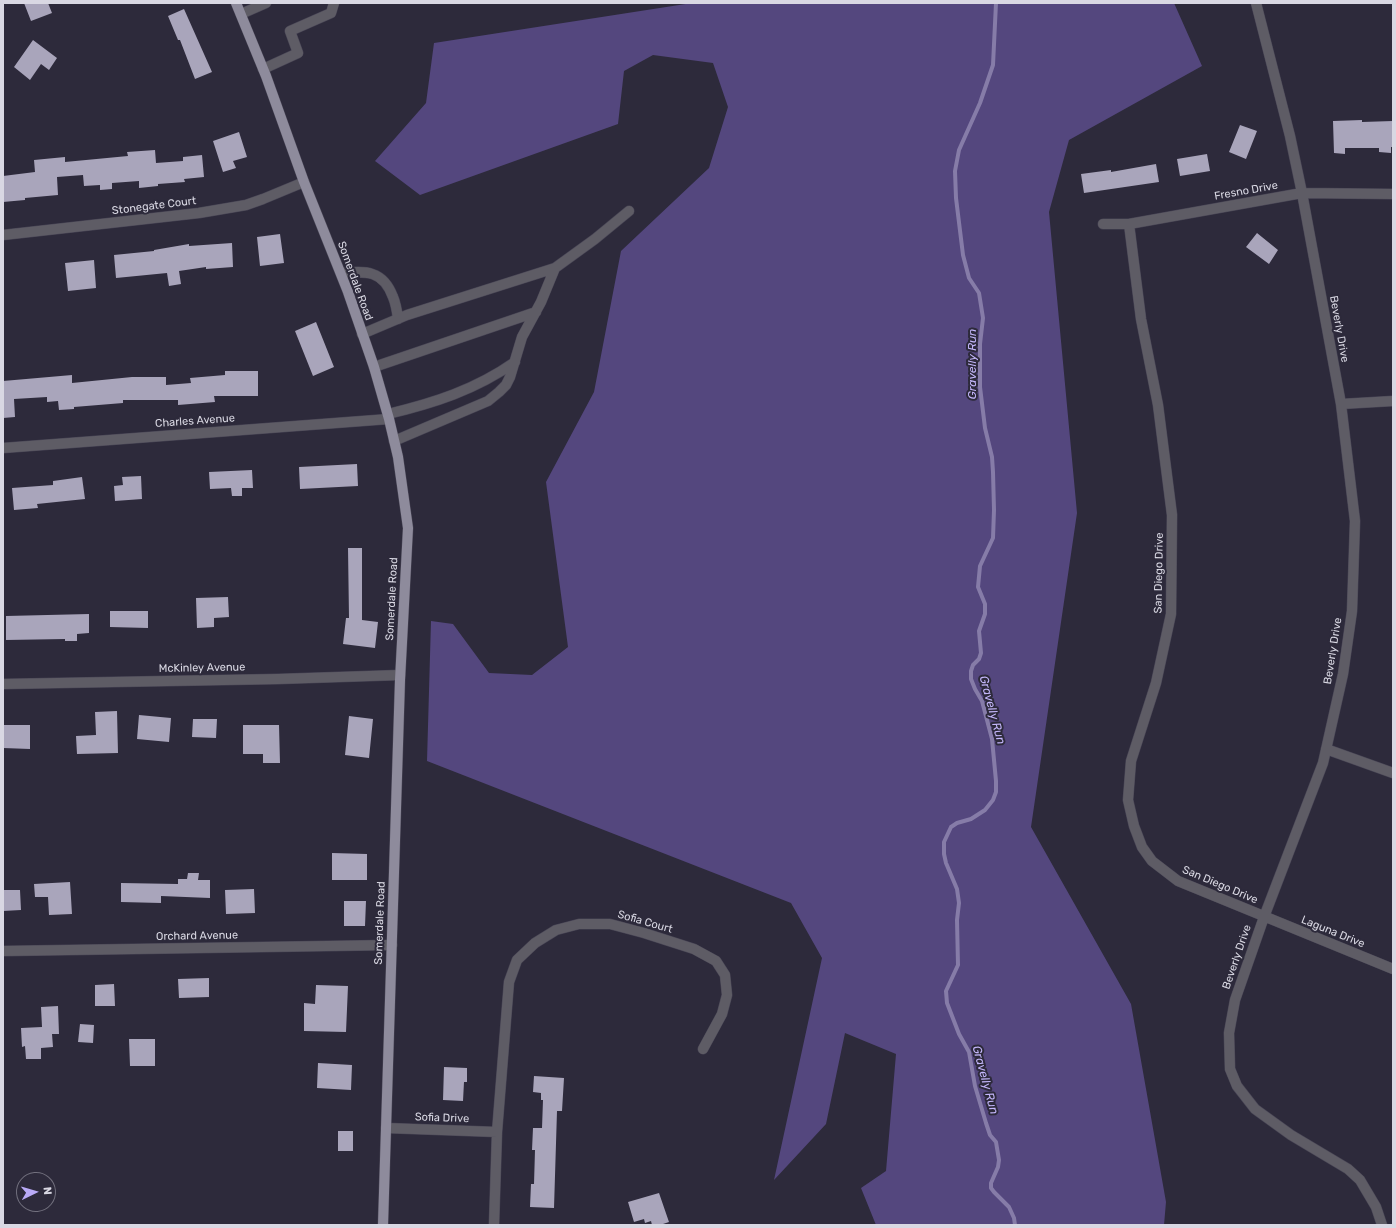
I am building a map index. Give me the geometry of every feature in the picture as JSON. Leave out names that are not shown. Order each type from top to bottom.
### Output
[{"type":"main road","name":"Somerdale Road","points":[[236,3],[263,69],[374,367],[389,417],[398,457],[408,528],[400,675],[383,1225]]},
{"type":"street","points":[[241,14],[266,3]]},
{"type":"street","points":[[263,69],[298,53],[290,31],[331,13],[334,3]]},
{"type":"street","name":"Beverly Drive","points":[[1256,3],[1290,136],[1341,404],[1354,521],[1352,611],[1343,674],[1323,763],[1264,917],[1235,1000],[1229,1033],[1230,1068],[1237,1086],[1255,1109],[1291,1136],[1348,1169],[1360,1180],[1376,1207],[1382,1225]]},
{"type":"street","name":"Stonegate Court","points":[[3,235],[199,213],[246,205],[263,200],[304,182]]},
{"type":"street","name":"Fresno Drive","points":[[1103,224],[1129,224],[1302,193],[1393,194]]},
{"type":"street","points":[[362,334],[398,319],[480,291],[555,268],[589,244],[629,211]]},
{"type":"street","name":"San Diego Drive","points":[[1129,224],[1141,319],[1158,406],[1172,515],[1171,614],[1156,683],[1131,762],[1128,800],[1142,847],[1152,861],[1178,881],[1264,917]]},
{"type":"street","points":[[394,441],[488,401],[506,385],[515,362],[522,337],[547,291],[555,268]]},
{"type":"street","points":[[340,274],[366,272],[381,278],[391,292],[398,319]]},
{"type":"street","points":[[374,367],[536,312]]},
{"type":"street","name":"Charles Avenue","points":[[3,448],[389,417],[474,387],[515,362]]},
{"type":"street","points":[[1341,404],[1393,401]]},
{"type":"street","name":"McKinley Avenue","points":[[3,684],[278,679],[400,675]]},
{"type":"street","points":[[1326,749],[1393,773]]},
{"type":"street","name":"Laguna Drive","points":[[1264,917],[1393,969]]},
{"type":"street","name":"Sofia Court","points":[[497,1132],[509,982],[517,960],[535,943],[556,930],[580,924],[610,924],[694,949],[716,961],[726,975],[727,995],[722,1014],[703,1049]]},
{"type":"street","name":"Orchard Avenue","points":[[3,951],[392,944]]},
{"type":"street","name":"Sofia Drive","points":[[386,1128],[497,1132]]},
{"type":"street","points":[[494,1225],[497,1132]]},
{"type":"shaded area","points":[[692,3],[1174,3],[1202,66],[1069,140],[1049,212],[1077,513],[1031,827],[1131,1004],[1166,1202],[1164,1225],[876,1225],[861,1188],[886,1171],[896,1054],[845,1033],[826,1124],[774,1180],[822,958],[791,903],[427,761],[431,621],[453,624],[489,673],[532,675],[568,647],[546,482],[594,392],[621,251],[709,168],[728,107],[713,63],[653,55],[624,71],[618,124],[420,195],[375,161],[426,103],[434,43]]},
{"type":"building","points":[[24,3],[48,3],[52,13],[31,21]]},
{"type":"building","points":[[184,9],[212,72],[195,79],[180,40],[178,40],[168,16]]},
{"type":"building","points":[[33,40],[57,58],[49,70],[41,64],[30,80],[14,67]]},
{"type":"building","points":[[1362,120],[1362,122],[1393,121],[1393,147],[1391,147],[1391,153],[1379,152],[1379,148],[1345,148],[1345,154],[1334,153],[1333,121]]},
{"type":"building","points":[[1240,125],[1257,131],[1246,159],[1229,152]]},
{"type":"building","points":[[239,132],[247,157],[233,161],[236,168],[223,172],[213,141]]},
{"type":"building","points":[[155,150],[156,163],[183,161],[183,157],[202,155],[204,177],[184,179],[185,182],[158,184],[158,186],[139,188],[139,181],[112,183],[112,189],[100,190],[100,185],[84,186],[83,175],[57,177],[58,195],[3,202],[3,176],[35,172],[34,160],[65,157],[65,162],[128,156],[127,152]]},
{"type":"building","points":[[1207,154],[1210,171],[1180,176],[1177,159]]},
{"type":"building","points":[[1156,164],[1159,182],[1084,193],[1081,174],[1111,170],[1111,172]]},
{"type":"building","points":[[1257,233],[1278,250],[1269,264],[1246,247]]},
{"type":"building","points":[[280,234],[284,263],[260,266],[257,237]]},
{"type":"building","points":[[232,243],[233,267],[206,269],[206,267],[179,271],[181,284],[169,286],[167,273],[116,278],[114,255],[154,251],[189,244],[189,246]]},
{"type":"building","points":[[94,260],[96,288],[68,291],[65,263]]},
{"type":"building","points":[[316,322],[334,367],[313,376],[295,331]]},
{"type":"building","points":[[225,371],[258,371],[258,396],[214,396],[215,402],[178,405],[178,400],[123,400],[123,403],[74,407],[74,409],[59,410],[58,401],[47,402],[47,397],[14,399],[15,417],[3,418],[3,381],[72,375],[72,383],[132,377],[166,377],[166,385],[191,383],[190,378],[225,375]]},
{"type":"building","points":[[357,464],[358,486],[300,489],[299,467]]},
{"type":"building","points":[[252,470],[253,488],[242,488],[242,496],[232,496],[231,488],[210,489],[209,472]]},
{"type":"building","points":[[141,476],[142,499],[115,501],[114,486],[123,485],[122,477]]},
{"type":"building","points":[[82,477],[85,499],[37,504],[38,508],[14,510],[12,488],[53,485],[53,481]]},
{"type":"building","points":[[348,548],[362,548],[362,620],[378,622],[375,648],[343,644],[346,618],[349,618]]},
{"type":"building","points":[[228,597],[229,617],[214,618],[214,627],[197,628],[196,598]]},
{"type":"building","points":[[110,611],[148,611],[148,628],[110,627]]},
{"type":"building","points":[[89,614],[89,633],[77,634],[77,641],[65,641],[65,639],[6,640],[6,616]]},
{"type":"building","points":[[117,711],[118,753],[77,754],[76,736],[96,735],[95,712]]},
{"type":"building","points":[[139,715],[171,718],[169,742],[137,739]]},
{"type":"building","points":[[349,716],[373,719],[369,758],[345,755]]},
{"type":"building","points":[[193,719],[217,719],[216,738],[192,737]]},
{"type":"building","points":[[3,725],[30,725],[30,749],[3,748]]},
{"type":"building","points":[[243,725],[279,725],[280,763],[263,763],[263,754],[243,754]]},
{"type":"building","points":[[332,853],[367,854],[367,880],[332,880]]},
{"type":"building","points":[[188,873],[199,873],[198,880],[210,880],[210,898],[161,896],[161,903],[121,902],[121,883],[178,884],[178,879],[187,879]]},
{"type":"building","points":[[70,882],[72,914],[49,915],[48,897],[35,897],[34,884]]},
{"type":"building","points":[[254,889],[255,913],[226,914],[225,890]]},
{"type":"building","points":[[3,890],[20,890],[21,910],[3,911]]},
{"type":"building","points":[[344,901],[366,901],[365,926],[344,926]]},
{"type":"building","points":[[209,978],[209,997],[179,998],[178,979]]},
{"type":"building","points":[[114,984],[115,1006],[95,1006],[95,985]]},
{"type":"building","points":[[316,985],[348,986],[346,1032],[304,1031],[304,1003],[315,1004]]},
{"type":"building","points":[[58,1006],[59,1034],[52,1034],[53,1047],[41,1048],[41,1059],[26,1059],[25,1046],[22,1047],[21,1028],[42,1027],[41,1007]]},
{"type":"building","points":[[80,1024],[94,1025],[93,1043],[78,1042]]},
{"type":"building","points":[[129,1039],[155,1039],[155,1066],[130,1066]]},
{"type":"building","points":[[318,1063],[352,1065],[351,1090],[317,1088]]},
{"type":"building","points":[[444,1067],[467,1068],[467,1082],[464,1082],[463,1101],[443,1100]]},
{"type":"building","points":[[534,1076],[564,1078],[562,1111],[557,1111],[554,1208],[530,1207],[531,1184],[534,1184],[535,1150],[532,1150],[533,1128],[542,1128],[543,1100],[541,1100],[541,1093],[533,1092]]},
{"type":"building","points":[[338,1131],[353,1131],[353,1151],[338,1151]]},
{"type":"building","points":[[659,1193],[669,1222],[660,1225],[652,1225],[651,1221],[645,1223],[644,1219],[634,1222],[628,1202]]},
{"type":"waterway","name":"Gravelly Run","points":[[996,3],[993,65],[980,103],[959,150],[955,171],[956,198],[963,255],[969,278],[979,293],[983,318],[980,344],[980,387],[985,428],[992,457],[994,510],[993,538],[980,566],[978,587],[985,604],[985,614],[979,631],[981,653],[979,659],[973,665],[971,679],[982,701],[992,739],[996,792],[993,800],[985,810],[971,819],[957,823],[951,827],[944,842],[946,863],[957,889],[959,903],[957,920],[958,965],[946,991],[947,1003],[959,1034],[969,1052],[975,1086],[986,1123],[990,1135],[996,1142],[999,1160],[998,1167],[991,1183],[991,1188],[1009,1207],[1014,1218],[1015,1225]]}]
